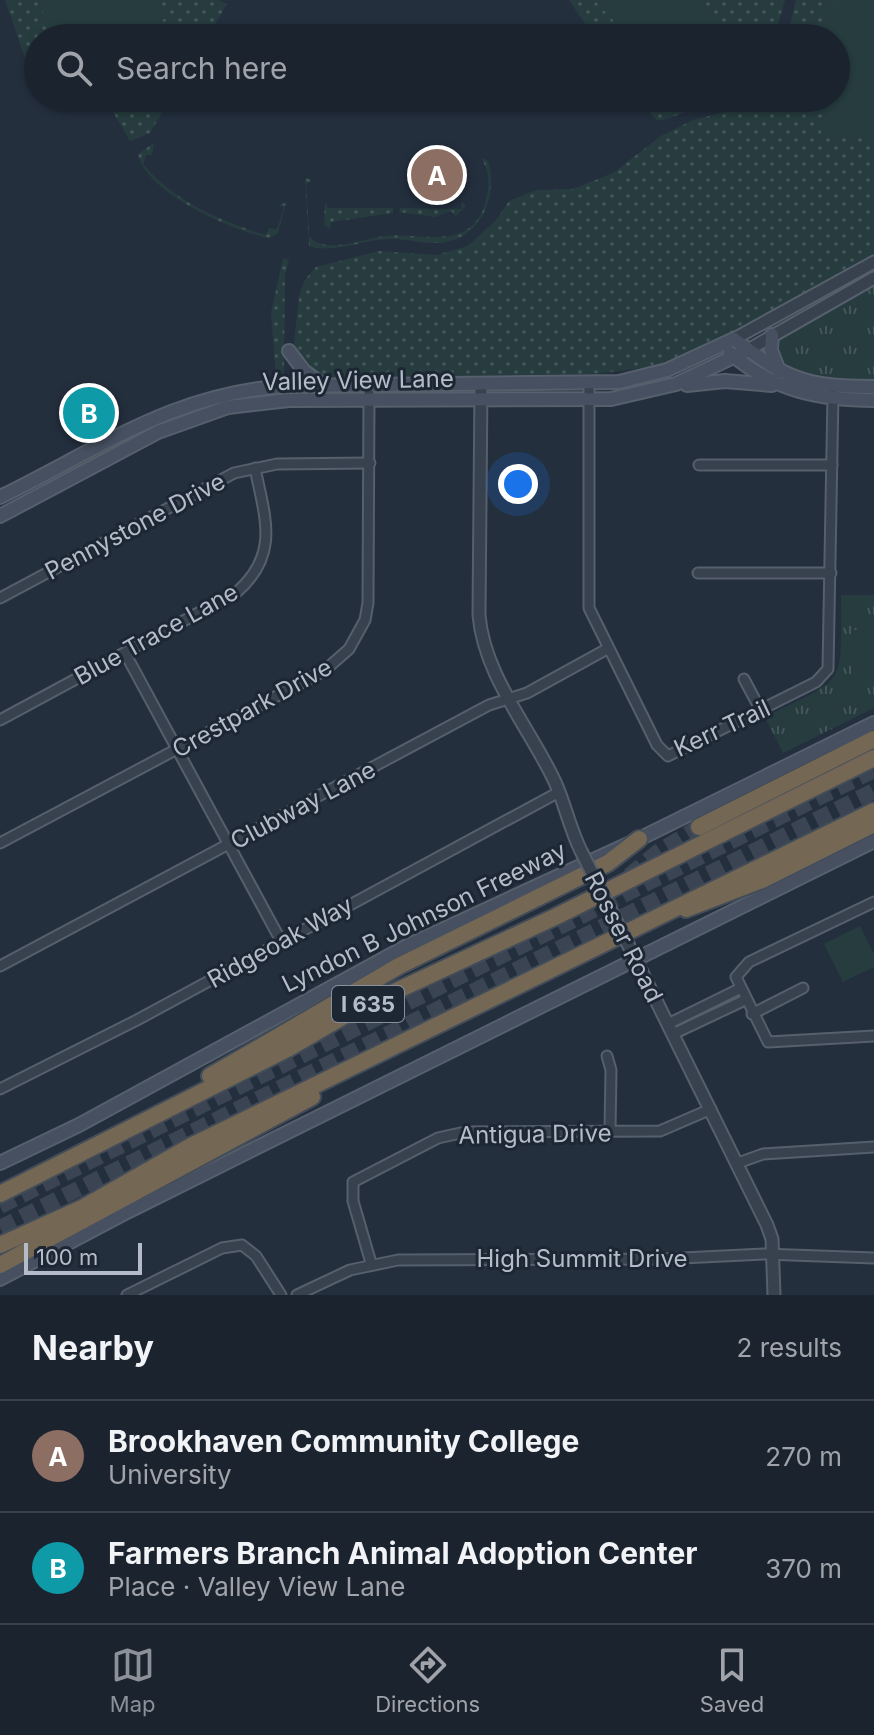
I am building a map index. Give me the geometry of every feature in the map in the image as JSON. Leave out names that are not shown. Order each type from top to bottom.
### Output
[{"type":"highway","points":[[699,827],[874,739]]},
{"type":"highway","name":"I 635","points":[[0,1194],[289,1048],[349,1013],[557,916],[874,758]]},
{"type":"highway","name":"I 635","points":[[0,1245],[84,1207],[191,1146],[358,1063],[874,811]]},
{"type":"highway","points":[[664,912],[710,902],[874,824]]},
{"type":"highway","points":[[183,1100],[201,1082],[352,992],[459,935],[608,863],[639,839]]},
{"type":"highway","points":[[0,1265],[305,1102],[358,1063]]},
{"type":"main road","points":[[772,335],[771,350],[779,371]]},
{"type":"main road","name":"Valley View Lane","points":[[0,497],[141,423],[203,398],[258,388],[325,385],[589,383],[653,374],[734,339]]},
{"type":"main road","points":[[734,339],[779,371],[833,393],[874,387]]},
{"type":"main road","points":[[721,345],[734,357],[783,387]]},
{"type":"main road","name":"Valley View Lane","points":[[0,516],[158,432],[215,410],[289,400],[589,400],[630,397],[664,388],[748,350]]},
{"type":"main road","points":[[289,351],[304,371],[325,385]]},
{"type":"main road","points":[[664,388],[725,381],[874,400]]},
{"type":"main road","points":[[65,463],[72,477]]},
{"type":"main road","name":"Lyndon B Johnson Freeway","points":[[0,1163],[79,1125],[407,946],[639,839],[874,723]]},
{"type":"main road","points":[[0,1279],[127,1212],[874,841]]},
{"type":"street","points":[[734,339],[874,262]]},
{"type":"street","points":[[748,350],[874,278]]},
{"type":"street","name":"Kerr Trail","points":[[589,383],[588,600],[607,649],[657,745],[668,756],[816,682],[828,669],[833,393]]},
{"type":"street","name":"Crestpark Drive","points":[[0,843],[324,671],[349,649],[365,620],[368,603],[369,385]]},
{"type":"street","name":"Rosser Road","points":[[481,385],[480,629],[487,654],[559,792],[581,851],[767,1225],[774,1255],[774,1295]]},
{"type":"street","name":"Pennystone Drive","points":[[0,598],[214,482],[255,468],[291,463],[370,463]]},
{"type":"street","points":[[699,465],[832,465]]},
{"type":"street","name":"Blue Trace Lane","points":[[0,720],[237,592],[253,578],[267,543],[255,468]]},
{"type":"street","points":[[698,573],[831,573]]},
{"type":"street","name":"Clubway Lane","points":[[0,966],[489,705],[527,693],[607,649]]},
{"type":"street","points":[[125,653],[281,941]]},
{"type":"street","points":[[744,679],[761,711]]},
{"type":"street","name":"Ridgeoak Way","points":[[0,1089],[137,1020],[559,792]]},
{"type":"street","points":[[874,902],[742,966],[736,977],[752,1014],[765,1038],[772,1044],[874,1036]]},
{"type":"street","points":[[752,1014],[803,988]]},
{"type":"street","points":[[671,1029],[739,989]]},
{"type":"street","points":[[671,1029],[745,1000]]},
{"type":"street","points":[[607,1056],[611,1070],[610,1132]]},
{"type":"street","name":"Antigua Drive","points":[[371,1263],[351,1189],[360,1176],[438,1138],[465,1132],[660,1131],[711,1109]]},
{"type":"street","points":[[738,1163],[763,1154],[874,1147]]},
{"type":"street","points":[[127,1295],[231,1245],[242,1245],[256,1256],[281,1295]]},
{"type":"street","name":"High Summit Drive","points":[[297,1295],[327,1279],[371,1263],[424,1258],[662,1259],[774,1255],[874,1258]]},
{"type":"green space","points":[[5,0],[219,0],[227,4],[215,24],[24,24],[24,55]]},
{"type":"green space","points":[[38,0],[160,0],[167,18],[152,24],[47,24]]},
{"type":"green space","points":[[569,0],[785,0],[778,24],[585,24]]},
{"type":"green space","points":[[594,0],[698,0],[720,24],[617,24]]},
{"type":"green space","points":[[796,0],[874,0],[874,255],[718,341],[662,366],[592,374],[323,378],[301,367],[294,342],[299,296],[304,281],[316,267],[379,251],[436,255],[468,246],[496,220],[509,201],[536,190],[573,189],[613,173],[661,136],[693,120],[725,112],[850,112],[850,24],[790,24]]},
{"type":"green space","points":[[874,0],[874,138],[825,138],[821,133],[823,112],[850,112],[850,24],[824,24],[824,3]]},
{"type":"green space","points":[[113,112],[163,112],[150,133],[130,141]]},
{"type":"green space","points":[[649,112],[686,112],[663,120],[656,120]]},
{"type":"green space","points":[[154,143],[152,155],[146,155],[143,164],[169,189],[215,216],[266,235],[269,228],[277,230],[284,207],[278,205],[286,203],[278,233],[270,238],[235,228],[174,196],[144,169],[138,154]]},
{"type":"green space","points":[[481,158],[488,161],[491,189],[483,215],[465,234],[438,243],[388,239],[339,248],[309,246],[305,180],[307,178],[312,181],[306,184],[309,236],[316,242],[335,245],[385,236],[446,236],[472,226],[481,214],[489,185]]},
{"type":"green space","points":[[325,202],[328,208],[393,208],[393,213],[331,222],[330,229],[324,225]]},
{"type":"green space","points":[[462,202],[466,206],[456,216],[451,211],[435,217],[399,212],[400,208],[461,209]]},
{"type":"green space","points":[[283,258],[289,260],[285,275],[284,375],[276,376],[271,313]]},
{"type":"green space","points":[[874,284],[874,382],[813,378],[780,362],[780,340]]},
{"type":"green space","points":[[841,595],[874,595],[874,708],[783,753],[765,717],[812,694],[834,676],[841,648]]},
{"type":"green space","points":[[852,630],[874,630],[874,673],[852,674]]},
{"type":"green space","points":[[860,926],[874,954],[874,967],[843,982],[824,944]]},
{"type":"tunnel","points":[[0,1206],[874,770]]},
{"type":"tunnel","points":[[0,1228],[874,791]]},
{"type":"tunnel","points":[[629,876],[658,852],[699,827]]},
{"type":"place","name":"Brookhaven Community College","points":[[437,175]]},
{"type":"place","name":"Farmers Branch Animal Adoption Center","points":[[89,413]]}]
